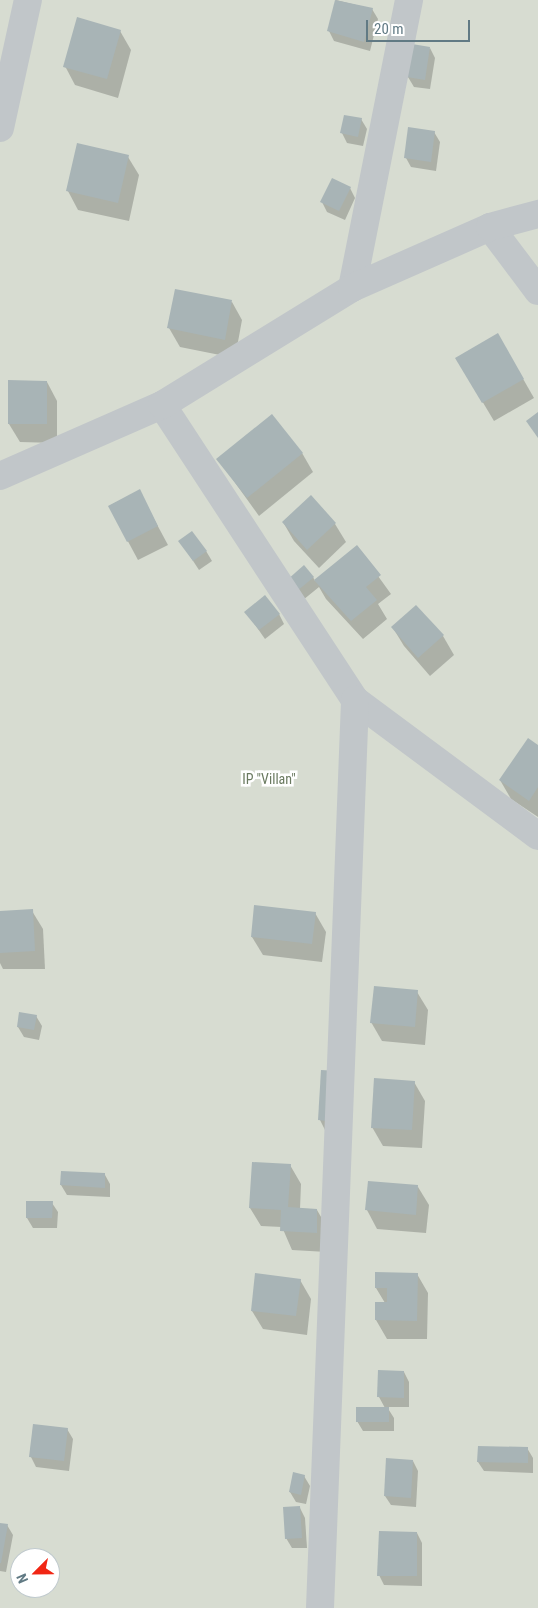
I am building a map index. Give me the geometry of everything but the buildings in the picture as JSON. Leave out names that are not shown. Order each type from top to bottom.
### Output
[{"type":"street","points":[[0,128],[28,0]]},
{"type":"street","points":[[352,288],[409,0]]},
{"type":"street","points":[[0,476],[162,405],[352,288],[490,227],[538,214]]},
{"type":"street","points":[[490,227],[538,291]]},
{"type":"street","points":[[162,405],[355,700],[538,836]]},
{"type":"street","points":[[320,1608],[355,700]]},
{"type":"green space","name":"IP \"Villan\"","points":[[0,0],[538,0],[538,1608],[0,1608]]}]
